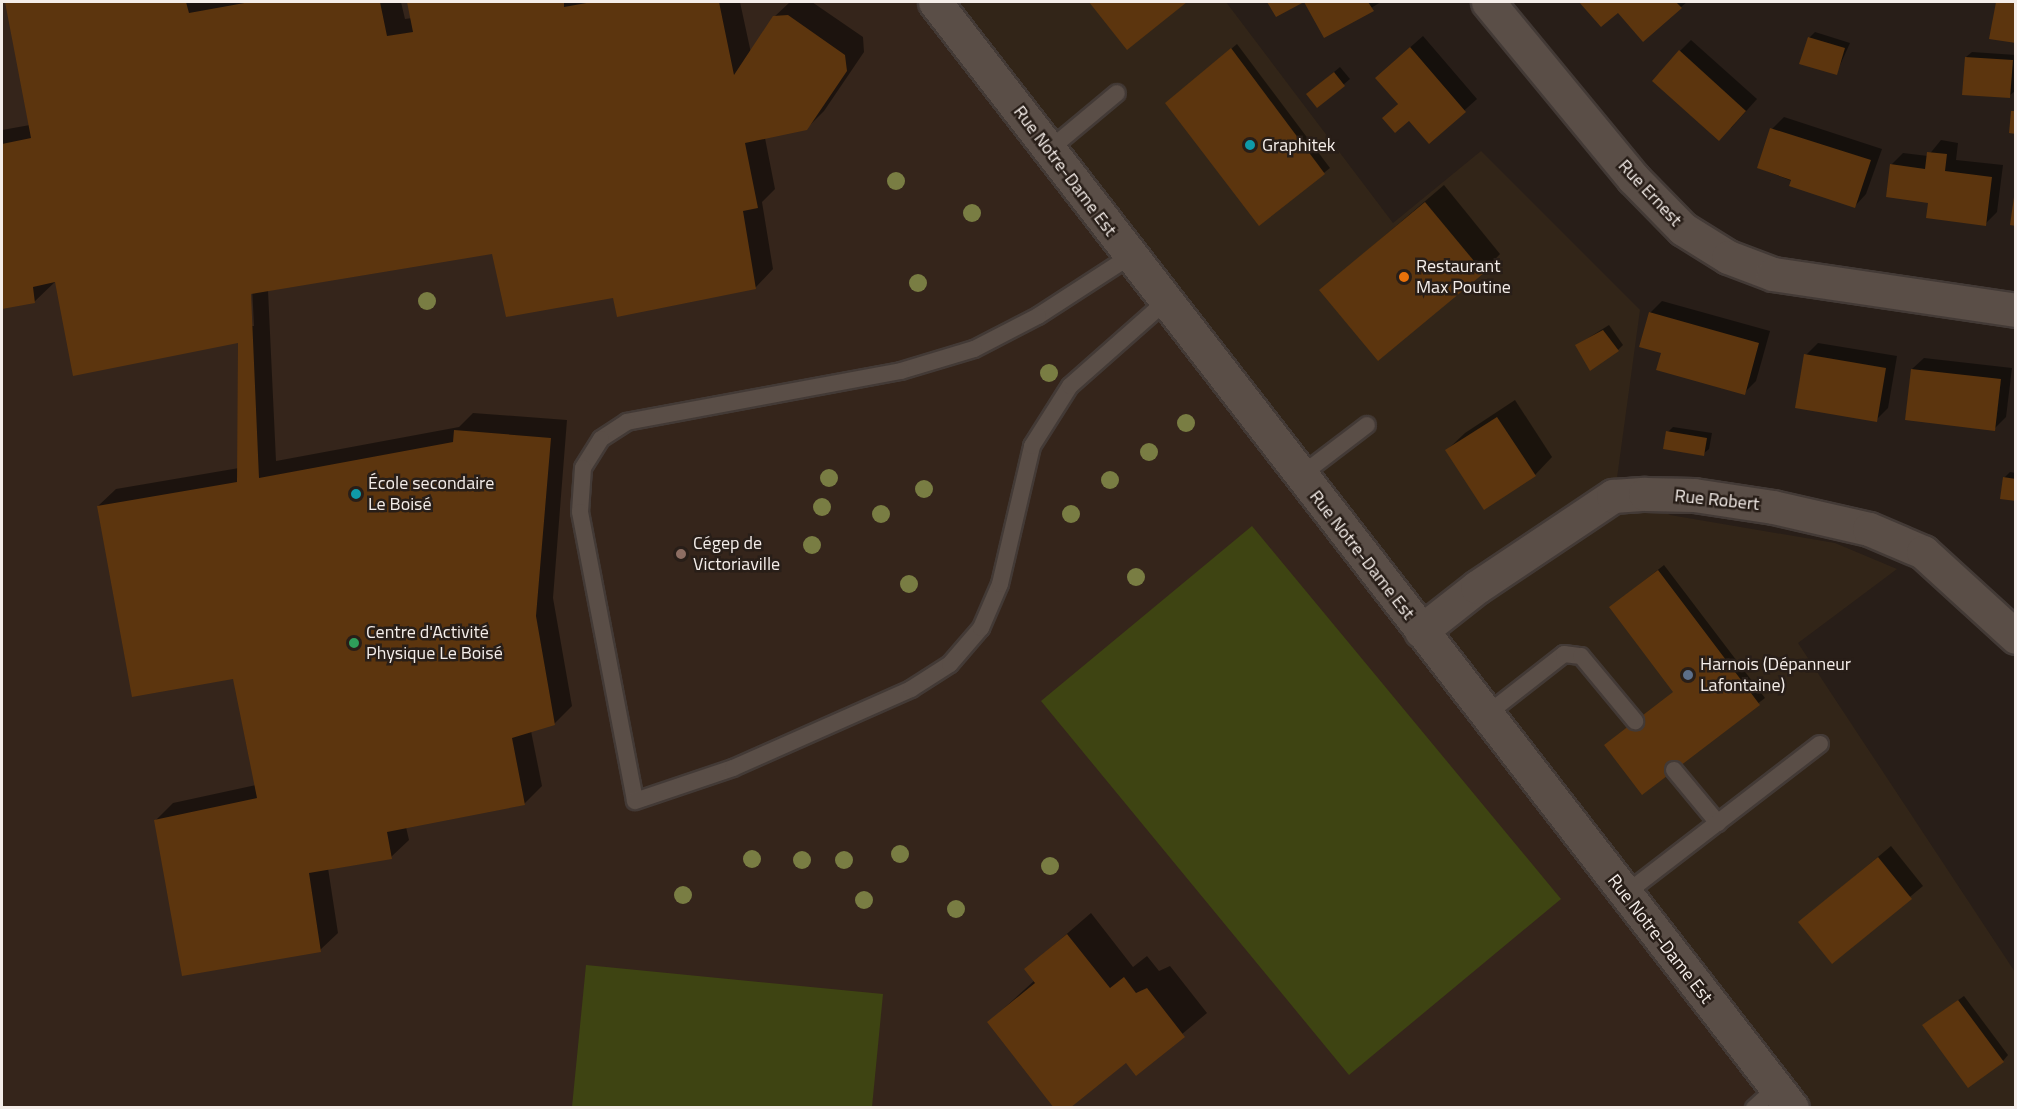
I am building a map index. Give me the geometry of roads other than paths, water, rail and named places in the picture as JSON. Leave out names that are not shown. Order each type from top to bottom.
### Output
[{"type":"street","name":"Rue Notre-Dame Est","points":[[935,2],[1050,149],[1129,257],[1166,300],[1625,894],[1774,1101]]},
{"type":"street","name":"Rue Ernest","points":[[1488,2],[1633,178],[1683,229],[1728,257],[1773,274],[2016,310]]},
{"type":"street","name":"Rue Robert","points":[[1421,631],[1477,587],[1613,496],[1645,494],[1694,495],[1773,507],[1869,529],[1923,552],[2016,638]]},
{"type":"lane","points":[[1050,149],[1117,93]]},
{"type":"lane","points":[[1129,257],[1038,316],[974,349],[901,371],[627,422],[601,439],[583,468],[580,512],[635,801],[733,768],[911,688],[950,664],[981,628],[1000,584],[1032,446],[1070,386],[1166,300]]},
{"type":"lane","points":[[1300,476],[1367,424]]},
{"type":"lane","points":[[1486,715],[1564,654],[1581,656],[1635,721]]},
{"type":"lane","points":[[1625,894],[1820,744]]},
{"type":"lane","points":[[1674,770],[1718,823]]},
{"type":"place","name":"Graphitek","points":[[1250,145]]},
{"type":"place","name":"Restaurant Max Poutine","points":[[1404,277]]},
{"type":"place","name":"École secondaire Le Boisé","points":[[356,494]]},
{"type":"place","name":"Cégep de Victoriaville","points":[[681,554]]},
{"type":"place","name":"Centre d'Activité Physique Le Boisé","points":[[354,643]]},
{"type":"place","name":"Harnois (Dépanneur Lafontaine)","points":[[1688,675]]}]
